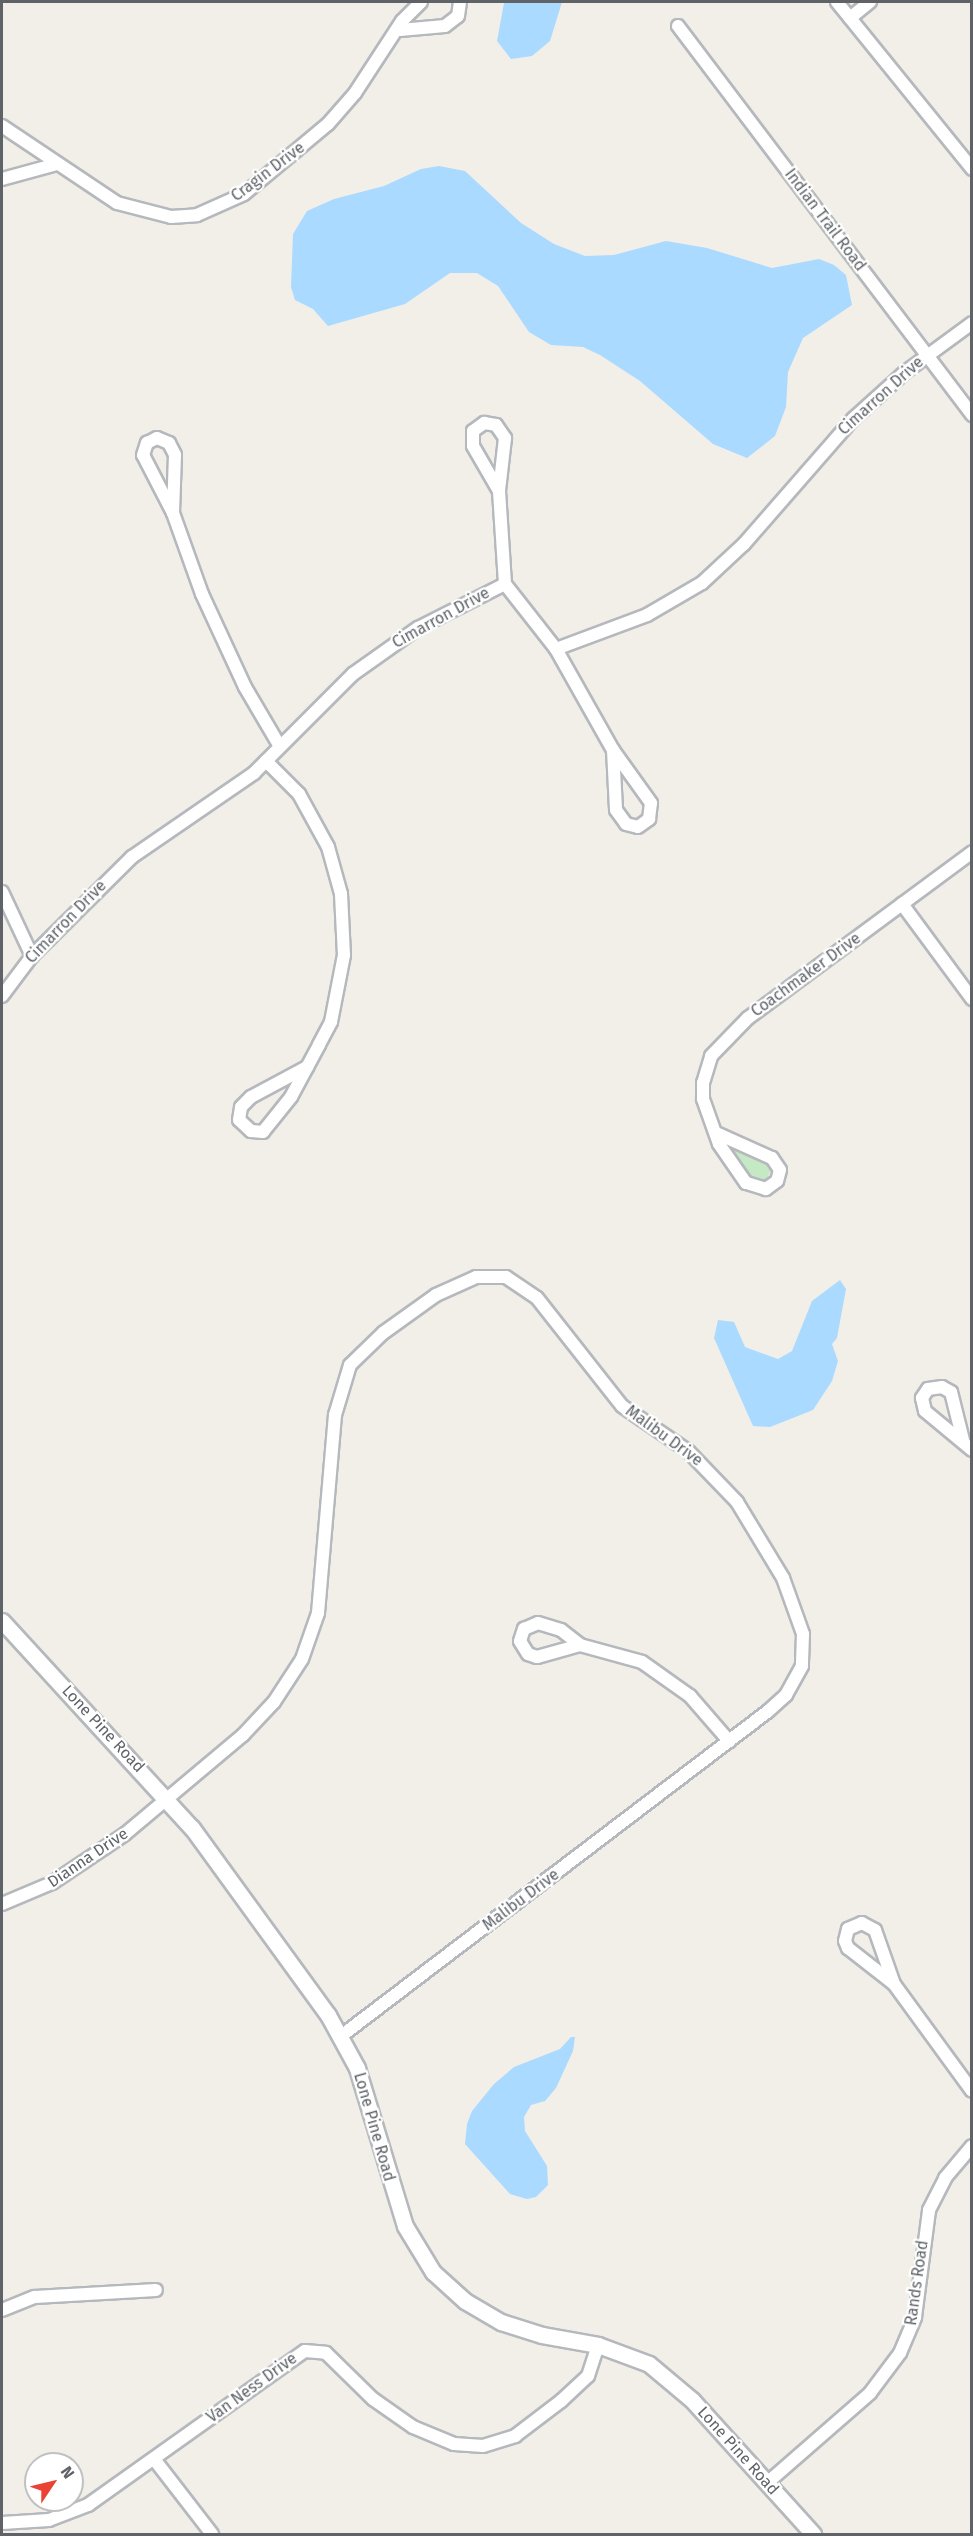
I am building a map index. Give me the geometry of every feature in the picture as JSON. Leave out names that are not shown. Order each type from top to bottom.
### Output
[{"type":"street","name":"Cragin Drive","points":[[2,126],[105,197],[134,209],[171,218],[211,210],[261,182],[320,131],[355,93],[400,30],[402,21],[421,2]]},
{"type":"street","points":[[400,30],[445,26],[458,16],[460,2]]},
{"type":"street","points":[[837,2],[972,169]]},
{"type":"street","points":[[850,18],[870,2]]},
{"type":"street","name":"Indian Trail Road","points":[[678,26],[972,415]]},
{"type":"street","points":[[2,179],[57,164]]},
{"type":"street","name":"Cimarron Drive","points":[[2,996],[32,956],[149,843],[241,783],[266,761],[330,693],[378,655],[449,610],[506,584],[556,649],[647,615],[702,583],[756,532],[853,419],[927,356],[972,323]]},
{"type":"street","points":[[499,491],[473,446],[473,431],[484,423],[496,425],[505,438],[499,491],[506,584]]},
{"type":"street","points":[[173,513],[176,455],[169,443],[157,438],[147,444],[143,455],[173,513],[202,594],[241,678],[279,745]]},
{"type":"street","points":[[556,649],[613,750],[651,803],[649,819],[638,827],[626,824],[616,810],[613,750]]},
{"type":"street","points":[[266,761],[310,811],[328,847],[341,894],[344,955],[340,989],[331,1022],[307,1067],[270,1127],[257,1132],[239,1120],[241,1107],[251,1097],[307,1067]]},
{"type":"street","name":"Coachmaker Drive","points":[[716,1133],[772,1158],[780,1170],[777,1181],[766,1189],[746,1183],[727,1159],[706,1113],[703,1083],[711,1056],[721,1043],[748,1018],[972,852]]},
{"type":"street","points":[[2,892],[32,956]]},
{"type":"street","points":[[902,904],[972,999]]},
{"type":"street","name":"Malibu Drive","points":[[167,1799],[257,1721],[289,1682],[308,1645],[325,1571],[337,1400],[350,1365],[368,1345],[422,1304],[457,1284],[486,1276],[517,1281],[537,1298],[622,1406],[688,1450],[737,1502],[773,1557],[800,1623],[802,1666],[786,1695],[729,1741],[341,2036]]},
{"type":"street","name":"Lone Pine Road","points":[[2,1621],[167,1799],[255,1912],[341,2036],[363,2084],[405,2226],[433,2272],[465,2301],[501,2322],[542,2335],[622,2351],[668,2378],[813,2535]]},
{"type":"street","points":[[580,1645],[624,1656],[658,1672],[690,1696],[729,1741]]},
{"type":"street","name":"Dianna Drive","points":[[2,1904],[45,1887],[88,1861],[167,1799]]},
{"type":"street","points":[[894,1984],[875,1930],[862,1923],[848,1929],[845,1941],[848,1948],[894,1984],[972,2091]]},
{"type":"street","name":"Rands Road","points":[[767,2483],[870,2393],[900,2353],[915,2317],[929,2210],[945,2178],[972,2146]]},
{"type":"street","points":[[2,2310],[35,2297],[156,2290]]},
{"type":"street","name":"Van Ness Drive","points":[[2,2523],[37,2522],[72,2512],[109,2492],[293,2356],[315,2349],[326,2353],[373,2399],[413,2427],[454,2444],[495,2444],[527,2428],[582,2383],[592,2369],[598,2345]]},
{"type":"street","points":[[154,2459],[212,2535]]},
{"type":"green space","points":[[728,1147],[764,1160],[771,1170],[767,1179],[761,1182],[746,1175]]},
{"type":"water","points":[[562,2],[550,41],[532,56],[511,59],[497,41],[504,3]]},
{"type":"water","points":[[439,166],[465,171],[521,223],[554,244],[585,256],[614,255],[666,241],[707,248],[772,268],[819,259],[834,265],[846,275],[852,305],[803,338],[788,372],[786,407],[775,436],[747,458],[713,444],[640,381],[600,355],[583,347],[551,345],[529,332],[498,286],[477,273],[450,273],[405,304],[328,326],[313,309],[295,300],[291,287],[293,234],[307,211],[334,199],[384,186],[421,169]]},
{"type":"water","points":[[840,1280],[846,1289],[837,1338],[832,1344],[838,1361],[832,1381],[813,1410],[770,1427],[753,1426],[714,1338],[718,1320],[734,1322],[745,1347],[778,1359],[792,1351],[812,1301]]},
{"type":"water","points":[[571,2037],[575,2037],[573,2051],[556,2088],[545,2101],[531,2105],[524,2117],[525,2131],[547,2166],[548,2185],[536,2197],[527,2199],[510,2194],[465,2144],[467,2124],[472,2111],[494,2084],[514,2067],[560,2049]]}]
